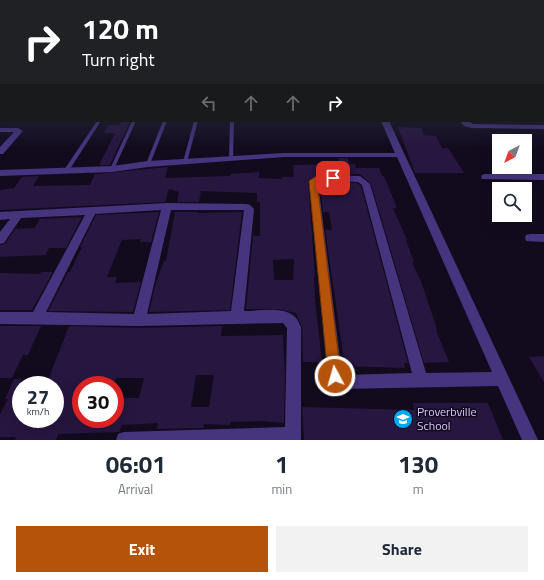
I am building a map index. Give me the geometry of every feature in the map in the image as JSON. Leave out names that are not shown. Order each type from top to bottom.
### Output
[{"type":"street","points":[[385,122],[530,440]]},
{"type":"street","points":[[465,122],[472,126],[544,127]]},
{"type":"street","points":[[0,130],[18,130],[19,132],[0,152]]},
{"type":"street","points":[[0,173],[112,169],[148,164],[284,155],[400,155]]},
{"type":"street","points":[[485,177],[544,177]]},
{"type":"street","points":[[421,381],[366,184],[360,180],[318,178],[313,181],[335,376],[338,382],[421,381],[502,379]]},
{"type":"street","points":[[139,320],[167,206]]},
{"type":"street","points":[[0,216],[167,206],[247,207],[249,209],[237,317]]},
{"type":"street","points":[[37,318],[92,210]]},
{"type":"street","points":[[0,240],[18,215]]},
{"type":"street","points":[[530,238],[544,238]]},
{"type":"street","points":[[0,318],[139,320],[237,317],[284,318],[291,321],[294,327],[293,437],[124,440]]},
{"type":"lane","points":[[66,171],[97,122]]},
{"type":"lane","points":[[112,169],[134,122]]},
{"type":"lane","points":[[148,164],[165,122]]},
{"type":"lane","points":[[185,162],[196,122]]},
{"type":"lane","points":[[231,159],[232,122]]},
{"type":"building","points":[[120,122],[130,122],[110,165],[99,165],[115,133],[104,133],[109,125],[119,125]]},
{"type":"building","points":[[398,127],[421,128],[424,135],[436,136],[442,148],[448,148],[464,173],[415,173]]},
{"type":"building","points":[[339,158],[348,158],[349,164],[355,164],[356,168],[379,168],[382,176],[384,176],[397,208],[393,208],[407,240],[414,262],[412,262],[422,284],[437,329],[436,330],[449,362],[424,363],[371,184],[360,174],[319,174],[308,181],[315,277],[315,300],[322,362],[303,362],[302,327],[296,313],[277,309],[246,309],[253,236],[260,236],[260,202],[257,202],[257,193],[201,191],[199,202],[177,202],[179,192],[169,189],[165,202],[0,210],[0,190],[14,188],[22,177],[39,176],[33,186],[90,185],[95,174],[168,167],[165,178],[230,176],[230,174],[259,172],[259,178],[282,179],[282,177],[294,177],[293,165],[339,164]],"holes":[[[294,259],[293,280],[274,280],[273,260]]]},
{"type":"building","points":[[320,183],[357,183],[361,186],[408,363],[404,363],[405,368],[345,366],[325,230],[332,230],[329,212],[323,212]]},
{"type":"building","points":[[159,212],[151,242],[140,242],[141,239],[122,240],[107,277],[117,277],[115,283],[141,282],[133,312],[48,311],[68,272],[70,272],[82,247],[80,247],[96,215]]},
{"type":"building","points":[[175,212],[242,212],[230,310],[149,312],[156,282],[164,261],[166,261]]},
{"type":"building","points":[[82,217],[66,248],[49,248],[46,255],[0,257],[0,245],[5,244],[15,229],[34,228],[40,219]]},
{"type":"building","points":[[41,272],[53,272],[32,310],[0,310],[0,273],[40,274]]},
{"type":"building","points":[[0,326],[41,326],[28,355],[23,355],[12,378],[0,378]]},
{"type":"building","points":[[69,326],[139,328],[222,326],[221,336],[283,335],[285,376],[284,423],[262,421],[230,422],[230,425],[204,424],[203,428],[157,429],[158,423],[124,425],[124,398],[139,398],[144,378],[124,378],[124,376],[72,376],[72,428],[121,428],[119,432],[58,434],[56,440],[15,440],[16,437],[0,437],[0,414],[8,399],[5,399],[12,383],[12,428],[64,428],[64,376],[50,376]],"holes":[[[196,375],[214,375],[209,407],[191,407]]]},
{"type":"building","points":[[544,356],[544,382],[529,357]]},
{"type":"building","name":"Proverbville School","points":[[413,403],[488,403],[503,440],[304,440],[302,407],[414,410]]},
{"type":"place","name":"Proverbville School","points":[[403,419]]},
{"type":"route","points":[[333,178],[318,178],[313,181],[335,376]]}]
